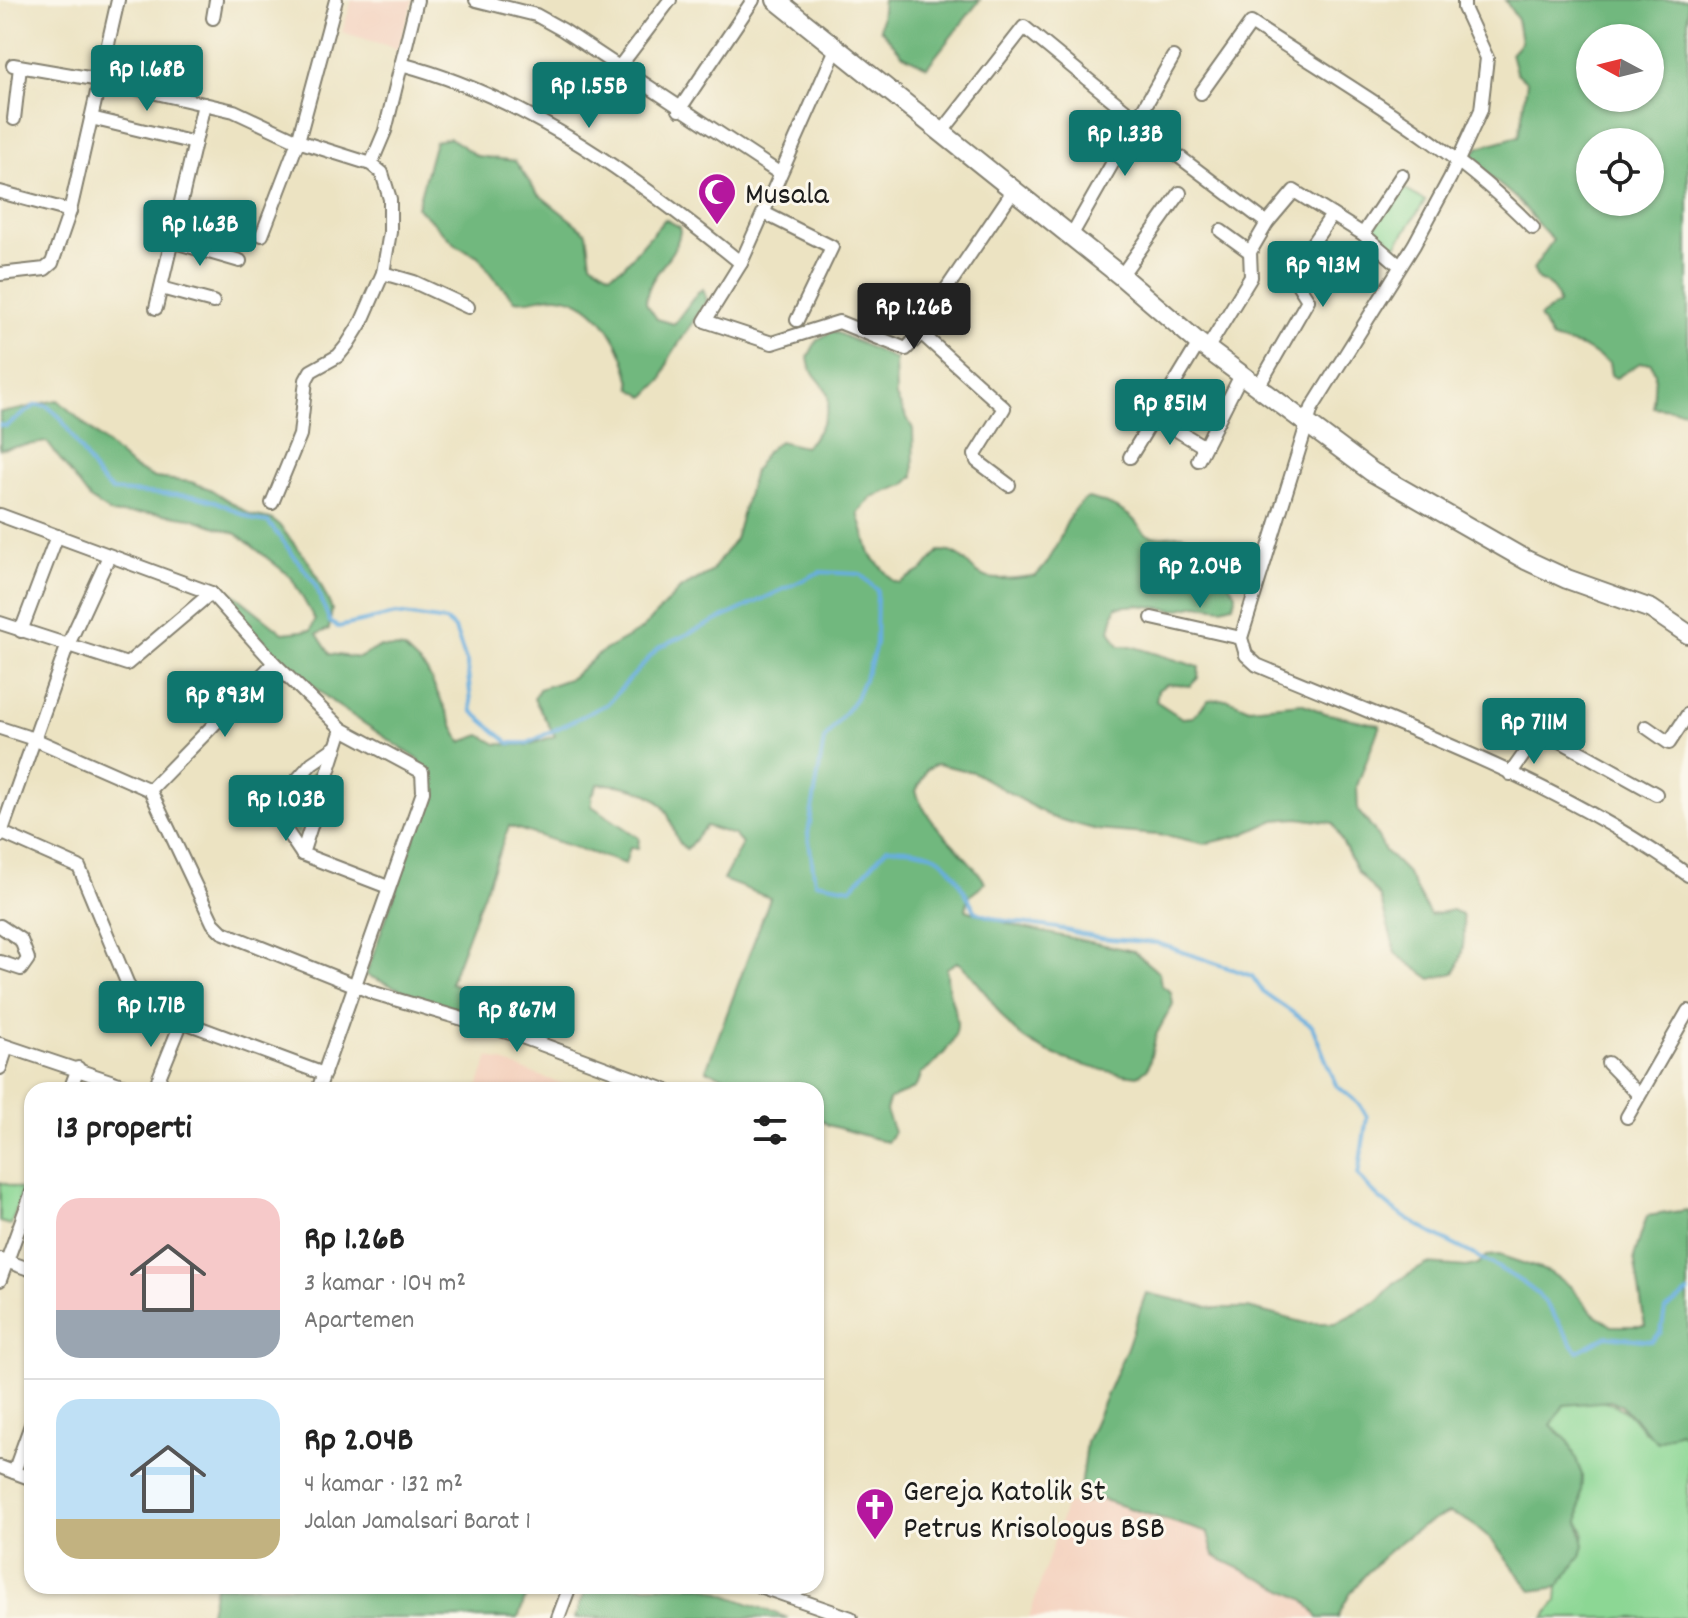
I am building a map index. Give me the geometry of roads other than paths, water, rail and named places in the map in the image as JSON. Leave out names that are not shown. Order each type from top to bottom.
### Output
[{"type":"main road","points":[[776,0],[1121,276],[1203,346],[1372,472],[1481,537],[1567,579],[1651,609],[1688,634]]},
{"type":"street","points":[[0,274],[48,268],[70,211],[118,0]]},
{"type":"street","points":[[213,18],[216,0]]},
{"type":"street","points":[[262,235],[298,141],[336,0]]},
{"type":"street","points":[[371,164],[385,131],[417,0]]},
{"type":"street","points":[[476,0],[494,2],[536,15],[620,66],[679,110],[779,173]]},
{"type":"street","points":[[620,66],[670,0]]},
{"type":"street","points":[[679,110],[753,0]]},
{"type":"street","points":[[1464,0],[1464,8],[1487,58],[1481,110],[1450,178],[1312,408],[1241,638],[1246,655],[1257,665],[1510,774],[1647,845],[1688,875]]},
{"type":"street","points":[[1201,93],[1251,23],[1384,108],[1486,181],[1533,228]]},
{"type":"street","points":[[941,133],[1024,27],[1187,162],[1267,223]]},
{"type":"street","points":[[836,49],[741,263],[705,321],[772,343],[837,322],[906,349],[921,333],[926,319],[1013,191]]},
{"type":"street","points":[[1071,236],[1173,57]]},
{"type":"street","points":[[401,64],[494,97],[563,134],[647,187],[741,263]]},
{"type":"street","points":[[14,119],[16,66],[100,80],[234,111],[298,141],[371,164],[382,173],[390,199],[390,232],[383,273],[362,321],[347,345],[338,356],[316,367],[306,380],[300,435],[272,503]]},
{"type":"street","points":[[156,308],[204,104]]},
{"type":"street","points":[[91,118],[195,143]]},
{"type":"street","points":[[1363,234],[1402,175]]},
{"type":"street","points":[[1130,457],[1251,277],[1250,252],[1267,223],[1294,191],[1363,234],[1399,265]]},
{"type":"street","points":[[0,192],[70,211]]},
{"type":"street","points":[[1121,276],[1180,193]]},
{"type":"street","points":[[764,213],[832,248],[797,320]]},
{"type":"street","points":[[1258,387],[1308,300],[1294,278],[1294,270],[1332,215]]},
{"type":"street","points":[[1221,231],[1250,252]]},
{"type":"street","points":[[171,241],[240,261]]},
{"type":"street","points":[[383,273],[414,282],[468,307]]},
{"type":"street","points":[[161,288],[213,302]]},
{"type":"street","points":[[921,333],[1004,408],[975,455],[977,461],[1009,485]]},
{"type":"street","points":[[1198,460],[1241,375]]},
{"type":"street","points":[[1155,417],[1203,446]]},
{"type":"street","points":[[0,515],[211,593],[274,663],[342,729],[422,772],[424,778],[321,1082]]},
{"type":"street","points":[[21,631],[57,536]]},
{"type":"street","points":[[109,556],[67,647],[0,833],[78,866],[134,1002],[324,1074]]},
{"type":"street","points":[[0,623],[67,647],[129,663],[211,593]]},
{"type":"street","points":[[1152,618],[1241,638]]},
{"type":"street","points":[[150,790],[274,663]]},
{"type":"street","points":[[1646,727],[1669,743],[1688,714]]},
{"type":"street","points":[[0,728],[34,739],[150,790],[217,928],[355,984],[514,1034],[643,1082]]},
{"type":"street","points":[[302,854],[342,729]]},
{"type":"street","points":[[1510,774],[1539,733],[1548,734],[1656,794]]},
{"type":"street","points":[[334,748],[312,763],[274,806],[275,814],[302,854],[388,887]]},
{"type":"street","points":[[0,926],[21,940],[28,959],[21,969],[0,962]]},
{"type":"street","points":[[1627,1117],[1688,1011]]},
{"type":"street","points":[[157,1082],[182,1021]]},
{"type":"street","points":[[0,1068],[4,1046],[116,1082]]},
{"type":"street","points":[[1608,1063],[1639,1095]]},
{"type":"street","points":[[73,1082],[78,1068]]},
{"type":"street","points":[[0,1280],[3,1260],[24,1211]]},
{"type":"street","points":[[3,1260],[24,1267]]},
{"type":"street","points":[[14,1472],[24,1444]]},
{"type":"street","points":[[0,1467],[24,1476]]},
{"type":"street","points":[[558,1618],[567,1594]]},
{"type":"street","points":[[782,1594],[851,1618]]},
{"type":"waterway","points":[[0,425],[6,426],[36,405],[47,406],[60,417],[98,477],[112,491],[195,496],[217,502],[254,520],[268,522],[314,582],[330,622],[338,627],[396,614],[446,621],[455,629],[467,664],[472,711],[509,743],[528,743],[607,704],[658,648],[820,572],[860,574],[877,590],[876,644],[856,698],[824,740],[808,834],[815,882],[851,888],[887,848],[923,852],[944,862],[976,912],[1000,920],[1057,928],[1098,938],[1157,943],[1252,976],[1263,992],[1312,1026],[1336,1085],[1360,1105],[1367,1117],[1358,1175],[1396,1212],[1490,1263],[1535,1292],[1578,1351],[1607,1336],[1652,1341],[1661,1332],[1665,1310],[1688,1293]]},
{"type":"place","name":"Musala","points":[[717,226]]},
{"type":"place","name":"Gereja Katolik St Petrus Krisologus BSB","points":[[875,1541]]}]
